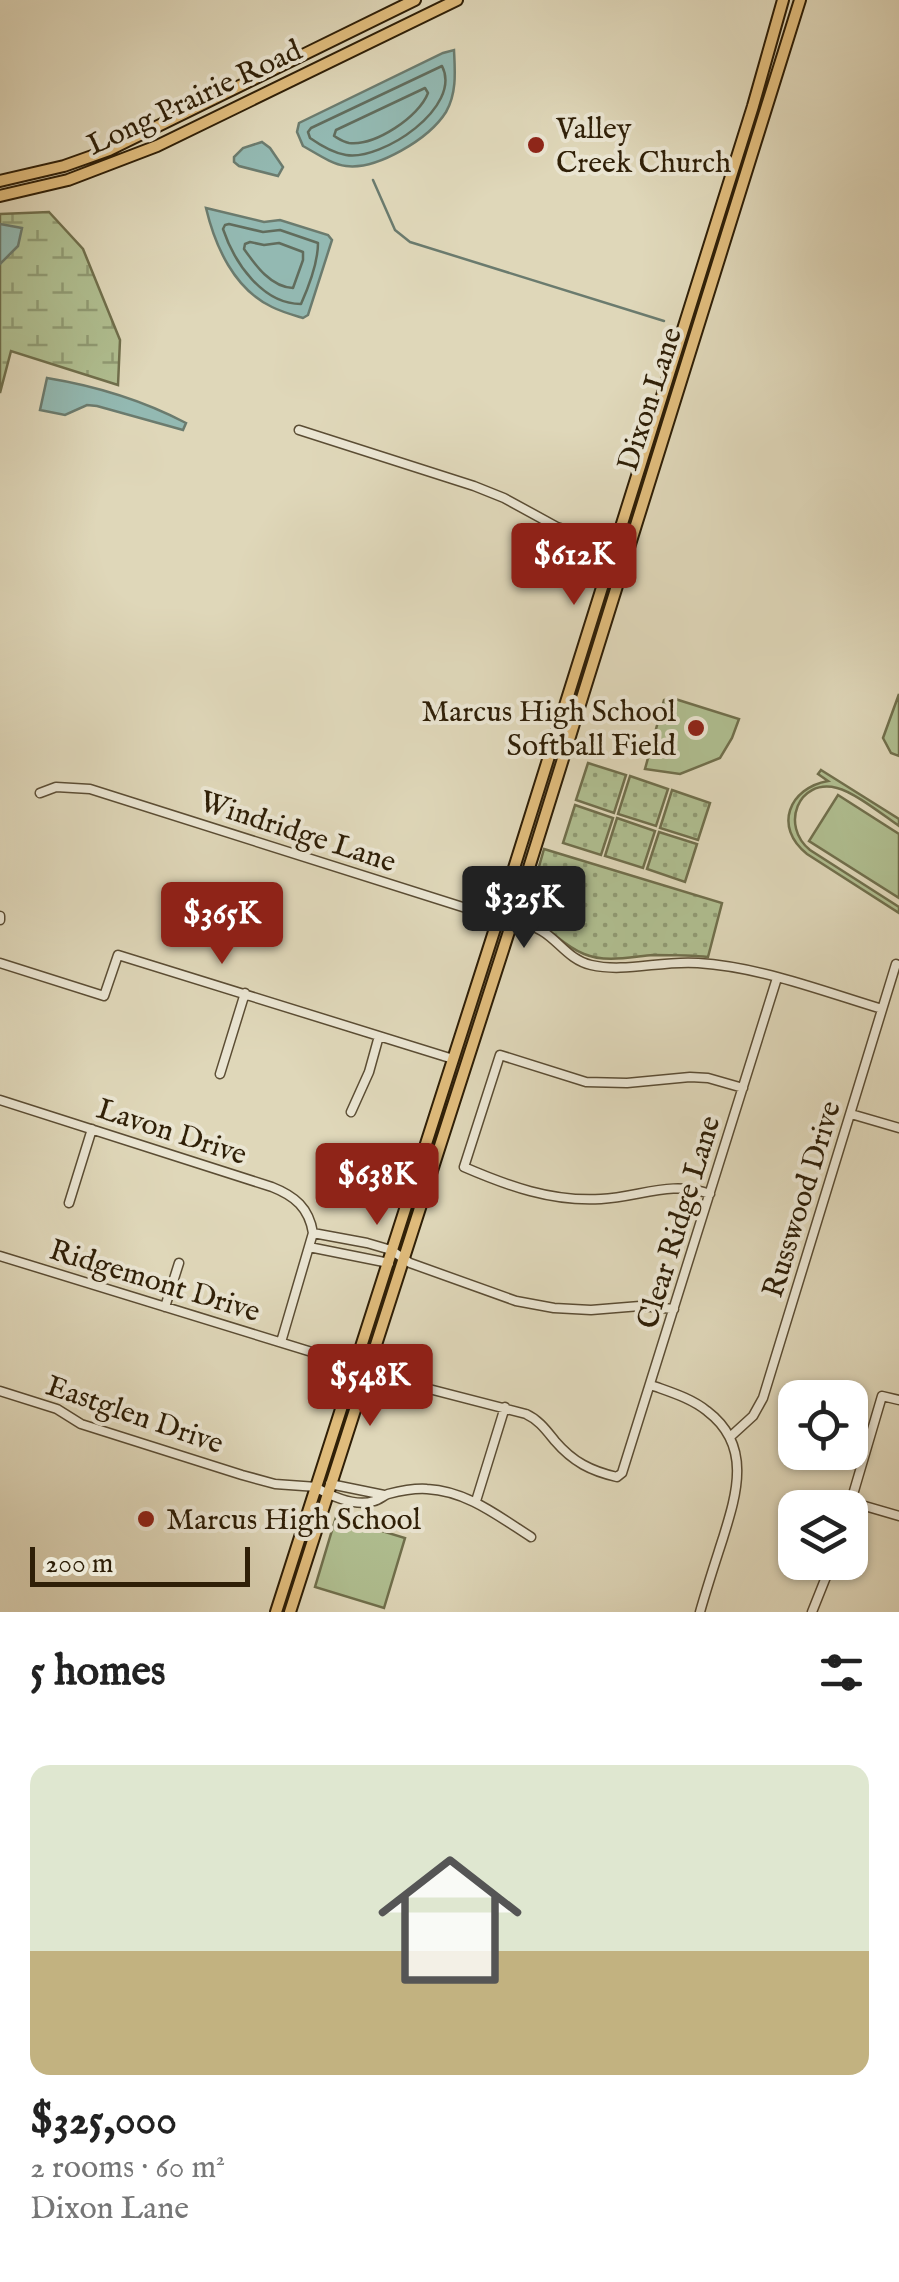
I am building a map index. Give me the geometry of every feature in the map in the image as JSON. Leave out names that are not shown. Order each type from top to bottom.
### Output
[{"type":"main road","name":"Long Prairie Road","points":[[0,181],[64,166],[109,150],[414,0]]},
{"type":"main road","name":"Long Prairie Road","points":[[0,196],[68,180],[157,146],[457,0]]},
{"type":"main road","points":[[779,1],[798,4]]},
{"type":"main road","name":"Dixon Lane","points":[[276,1612],[615,546],[732,171],[779,1]]},
{"type":"main road","name":"Dixon Lane","points":[[290,1612],[513,920],[798,4]]},
{"type":"main road","points":[[251,79],[258,96]]},
{"type":"main road","points":[[732,171],[746,173]]},
{"type":"main road","points":[[657,411],[670,416]]},
{"type":"main road","points":[[298,1540],[312,1544]]},
{"type":"street","points":[[299,430],[474,486],[557,526],[615,546]]},
{"type":"street","name":"Windridge Lane","points":[[40,793],[56,787],[90,789],[513,920],[545,932],[562,950],[593,966],[693,962],[754,970],[882,1009]]},
{"type":"street","points":[[0,963],[104,996],[118,955],[453,1059]]},
{"type":"street","name":"Russwood Drive","points":[[730,1437],[753,1416],[762,1398],[896,964]]},
{"type":"street","name":"Clear Ridge Lane","points":[[505,1407],[537,1419],[575,1462],[588,1469],[617,1477],[625,1470],[778,978]]},
{"type":"street","points":[[220,1074],[246,994]]},
{"type":"street","points":[[351,1112],[369,1072],[379,1036]]},
{"type":"street","points":[[710,1194],[681,1187],[602,1199],[560,1198],[520,1189],[464,1167],[500,1055],[586,1082],[690,1077],[743,1088]]},
{"type":"street","name":"Lavon Drive","points":[[0,1100],[284,1192],[301,1204],[314,1233]]},
{"type":"street","points":[[851,1114],[899,1128]]},
{"type":"street","points":[[69,1203],[92,1128]]},
{"type":"street","points":[[281,1342],[314,1233],[391,1250],[403,1260],[493,1294],[535,1304],[592,1310],[640,1306],[674,1310]]},
{"type":"street","points":[[309,1247],[387,1264],[403,1260]]},
{"type":"street","name":"Ridgemont Drive","points":[[0,1256],[354,1365]]},
{"type":"street","points":[[165,1307],[179,1263]]},
{"type":"street","points":[[402,1382],[505,1407],[476,1501]]},
{"type":"street","points":[[651,1385],[704,1408],[718,1420],[736,1451],[737,1489],[700,1612]]},
{"type":"street","name":"Eastglen Drive","points":[[0,1391],[57,1409],[81,1424],[242,1475],[275,1484],[330,1489],[354,1502],[374,1502],[384,1495],[422,1488],[442,1490],[476,1501],[531,1537]]},
{"type":"street","points":[[854,1490],[882,1396],[899,1400]]},
{"type":"street","points":[[868,1509],[899,1516]]},
{"type":"street","points":[[812,1612],[825,1580]]},
{"type":"green space","points":[[49,212],[83,249],[120,340],[118,385],[11,351],[0,393],[0,214]]},
{"type":"green space","points":[[899,694],[899,756],[891,753],[883,738]]},
{"type":"green space","name":"Marcus High School Softball Field","points":[[672,698],[739,719],[720,758],[680,774],[645,769],[664,700]]},
{"type":"green space","points":[[588,763],[626,775],[614,813],[576,800]]},
{"type":"green space","points":[[821,770],[899,819],[899,826],[852,794],[823,787],[812,790],[798,806],[796,829],[801,840],[810,850],[899,907],[899,913],[807,854],[790,832],[788,821],[795,800],[815,785],[828,781],[818,774]]},
{"type":"green space","points":[[630,776],[668,789],[656,826],[618,814]]},
{"type":"green space","points":[[672,790],[710,803],[698,840],[660,828]]},
{"type":"green space","points":[[838,795],[899,834],[899,898],[809,841]]},
{"type":"green space","points":[[575,805],[613,818],[601,855],[563,843]]},
{"type":"green space","points":[[617,818],[655,831],[643,868],[605,856]]},
{"type":"green space","points":[[659,832],[697,844],[685,882],[647,869]]},
{"type":"green space","points":[[544,849],[722,903],[708,957],[601,958],[568,946],[525,916]]},
{"type":"green space","points":[[336,1517],[405,1538],[384,1608],[315,1587]]},
{"type":"water","points":[[454,50],[450,105],[428,132],[401,151],[372,163],[346,166],[303,146],[297,132],[299,123]]},
{"type":"water","points":[[262,142],[283,167],[278,176],[234,162],[243,148]]},
{"type":"water","points":[[206,208],[264,222],[280,220],[328,235],[332,240],[308,315],[303,318],[276,309],[247,289],[228,265]]},
{"type":"water","points":[[0,224],[22,228],[18,246],[0,264]]},
{"type":"water","points":[[47,378],[118,395],[186,423],[183,430],[87,405],[65,415],[40,410]]},
{"type":"waterway","points":[[373,180],[395,230],[410,242],[664,321]]},
{"type":"place","name":"Valley Creek Church","points":[[536,145]]},
{"type":"place","name":"Marcus High School Softball Field","points":[[696,728]]},
{"type":"place","name":"Marcus High School","points":[[146,1519]]}]
